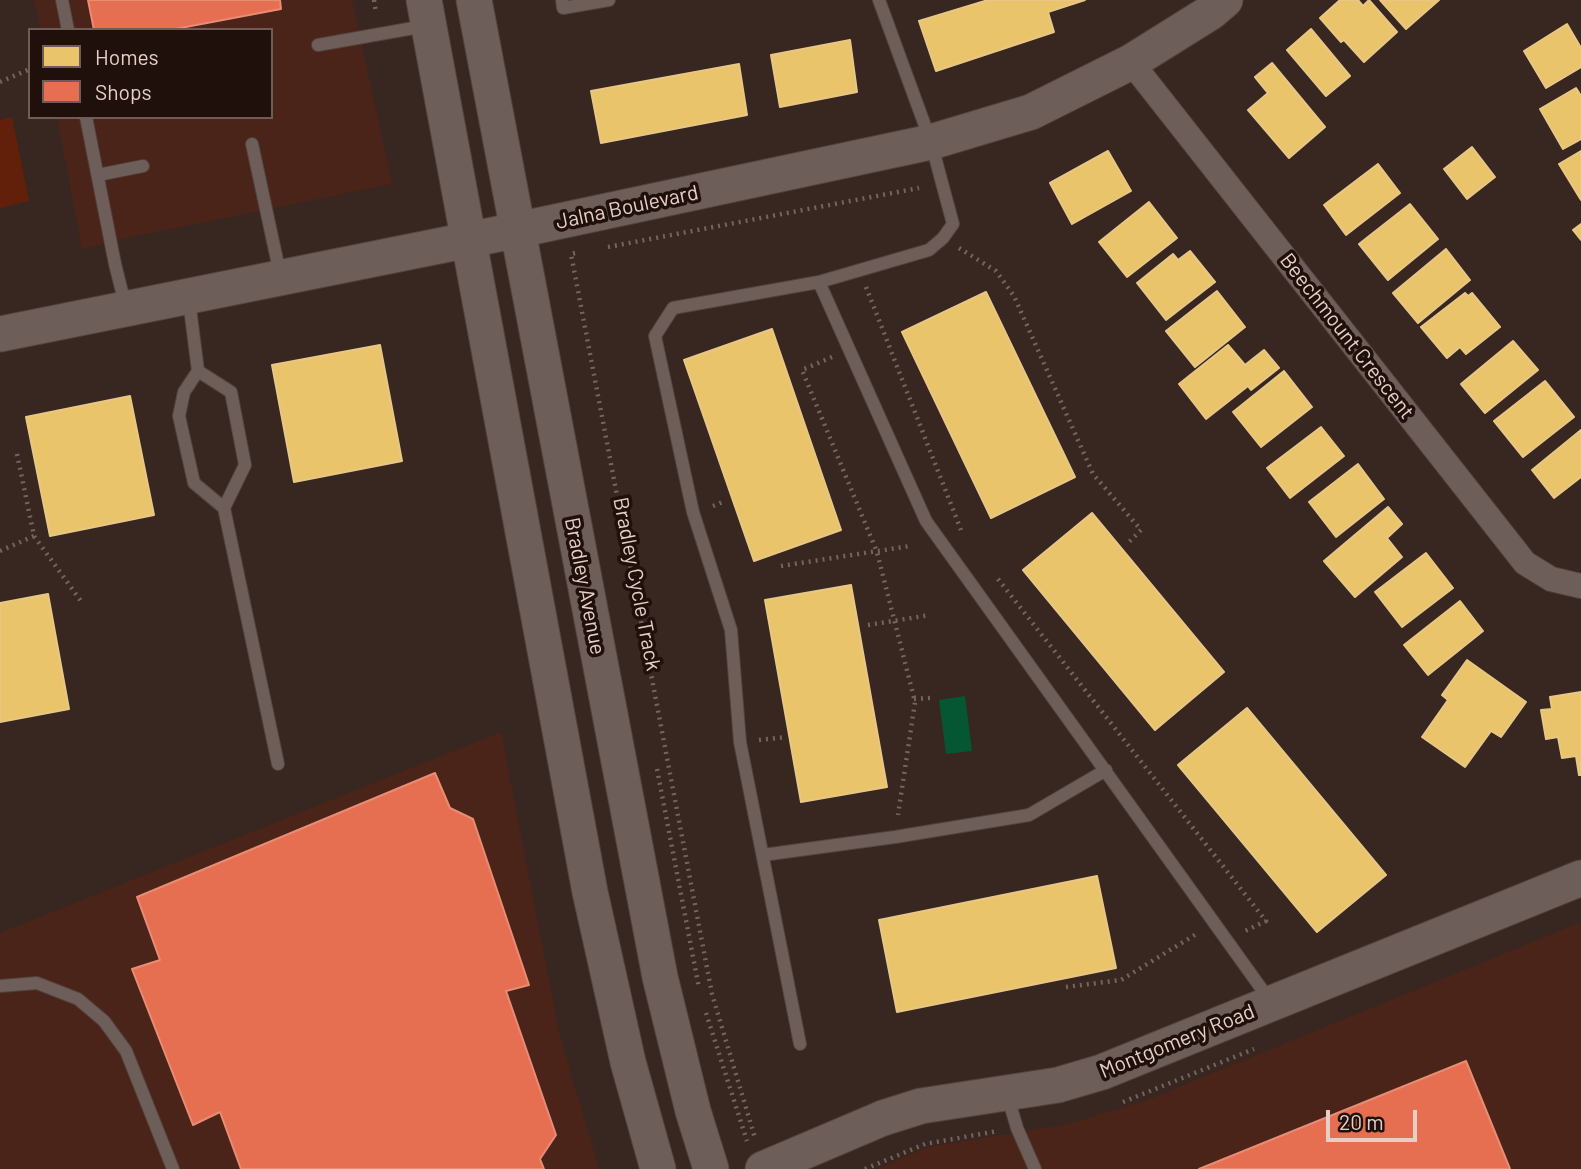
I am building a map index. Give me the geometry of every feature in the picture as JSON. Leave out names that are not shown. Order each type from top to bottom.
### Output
[{"type":"main road","name":"Bradley Avenue","points":[[474,0],[660,977],[711,1169]]},
{"type":"main road","name":"Jalna Boulevard","points":[[0,334],[518,230],[932,142],[1031,112],[1131,62],[1211,12],[1225,0]]},
{"type":"main road","points":[[426,12],[593,905],[625,1049],[658,1169]]},
{"type":"main road","name":"Montgomery Road","points":[[758,1162],[909,1110],[960,1099],[1058,1085],[1102,1072],[1581,878]]},
{"type":"street","name":"Beechmount Crescent","points":[[1131,62],[1525,563],[1551,579],[1581,586]]},
{"type":"lane","points":[[62,0],[68,28]]},
{"type":"lane","points":[[562,0],[564,8],[609,0]]},
{"type":"lane","points":[[800,1044],[740,742],[730,630],[692,512],[656,335],[673,308],[819,282],[929,250],[943,239],[953,224],[932,142],[879,0]]},
{"type":"lane","points":[[318,45],[426,12]]},
{"type":"lane","points":[[86,119],[115,264],[127,308]]},
{"type":"lane","points":[[252,144],[280,278]]},
{"type":"lane","points":[[98,175],[143,166]]},
{"type":"lane","points":[[819,282],[926,521],[1272,1003]]},
{"type":"lane","points":[[188,296],[198,371],[184,392],[179,416],[194,483],[224,508]]},
{"type":"lane","points":[[198,371],[231,392],[244,464],[224,508],[278,764]]},
{"type":"lane","points":[[763,855],[1029,815],[1105,770]]},
{"type":"lane","points":[[0,986],[37,983],[78,999],[104,1021],[126,1051],[173,1169]]},
{"type":"lane","points":[[1007,1092],[1017,1128],[1035,1169]]},
{"type":"path","points":[[0,82],[28,70]]},
{"type":"path","points":[[597,249],[919,188]]},
{"type":"path","points":[[943,239],[996,271],[1014,296],[1093,474],[1141,530],[1127,544]]},
{"type":"path","points":[[584,252],[571,254],[712,994],[758,1162]]},
{"type":"path","points":[[860,270],[963,535]]},
{"type":"path","points":[[849,350],[802,370],[877,552],[914,699],[895,837]]},
{"type":"path","points":[[17,454],[34,537],[83,604]]},
{"type":"path","points":[[0,551],[34,537]]},
{"type":"path","points":[[781,566],[910,546]]},
{"type":"path","points":[[989,568],[1266,921],[1226,941]]},
{"type":"path","points":[[868,625],[930,615]]},
{"type":"path","points":[[914,699],[930,698]]},
{"type":"path","points":[[655,758],[699,988]]},
{"type":"path","points":[[1066,987],[1121,980],[1213,923]]},
{"type":"path","points":[[702,1002],[758,1162]]},
{"type":"path","points":[[865,1169],[925,1144],[1017,1128]]},
{"type":"shaded area","points":[[34,0],[352,0],[392,184],[82,249],[57,119],[273,119],[273,28],[40,28]]},
{"type":"shaded area","points":[[12,117],[29,201],[0,208],[0,120]]},
{"type":"shaded area","points":[[965,696],[972,751],[946,754],[939,700]]},
{"type":"shaded area","points":[[501,732],[559,1032],[599,1169],[0,1169],[0,933]]},
{"type":"shaded area","points":[[1581,922],[1581,1169],[878,1169],[928,1147],[1064,1125],[1147,1100]]},
{"type":"building: Homes","points":[[988,0],[1085,0],[1048,12],[1054,32],[936,71],[919,21]]},
{"type":"building: Homes","points":[[1340,0],[1358,0],[1363,6],[1369,0],[1397,32],[1364,62],[1344,40],[1341,42],[1320,18]]},
{"type":"building: Homes","points":[[1380,0],[1439,0],[1406,29]]},
{"type":"building: Homes","points":[[1567,24],[1581,48],[1581,67],[1546,88],[1524,51]]},
{"type":"building: Homes","points":[[1311,29],[1350,76],[1326,96],[1287,50]]},
{"type":"building: Homes","points":[[850,40],[857,92],[780,107],[771,55]]},
{"type":"building: Homes","points":[[1272,63],[1325,127],[1289,158],[1248,110],[1268,93],[1255,77]]},
{"type":"building: Homes","points":[[739,64],[747,115],[601,143],[591,91]]},
{"type":"building: Homes","points":[[1576,88],[1581,96],[1581,139],[1563,149],[1540,109]]},
{"type":"building: Homes","points":[[1472,147],[1495,177],[1467,199],[1444,169]]},
{"type":"building: Homes","points":[[1108,151],[1131,191],[1072,224],[1050,183]]},
{"type":"building: Homes","points":[[1581,151],[1581,200],[1559,164]]},
{"type":"building: Homes","points":[[1378,164],[1400,193],[1346,235],[1324,205]]},
{"type":"building: Homes","points":[[1149,202],[1177,238],[1127,277],[1099,242]]},
{"type":"building: Homes","points":[[1410,204],[1438,239],[1388,280],[1359,244]]},
{"type":"building: Homes","points":[[1581,224],[1581,240],[1573,230]]},
{"type":"building: Homes","points":[[1446,249],[1470,280],[1418,323],[1393,293]]},
{"type":"building: Homes","points":[[1190,251],[1215,282],[1166,320],[1137,283],[1173,254],[1178,260]]},
{"type":"building: Homes","points":[[1217,291],[1245,327],[1195,367],[1166,331]]},
{"type":"building: Homes","points":[[986,292],[1075,477],[991,518],[902,332]]},
{"type":"building: Homes","points":[[1465,293],[1468,296],[1472,293],[1500,327],[1466,354],[1460,347],[1447,358],[1421,327]]},
{"type":"building: Homes","points":[[772,329],[841,530],[754,561],[684,360]]},
{"type":"building: Homes","points":[[1513,341],[1538,370],[1485,413],[1461,384]]},
{"type":"building: Homes","points":[[380,345],[402,461],[294,482],[272,365]]},
{"type":"building: Homes","points":[[1228,345],[1245,365],[1264,350],[1279,368],[1251,390],[1248,386],[1206,419],[1179,384]]},
{"type":"building: Homes","points":[[1284,371],[1312,407],[1261,447],[1233,412]]},
{"type":"building: Homes","points":[[1545,381],[1574,417],[1523,457],[1494,421]]},
{"type":"building: Homes","points":[[130,396],[154,515],[50,536],[26,417]]},
{"type":"building: Homes","points":[[1321,427],[1344,456],[1290,498],[1267,468]]},
{"type":"building: Homes","points":[[1581,430],[1581,477],[1554,498],[1532,470]]},
{"type":"building: Homes","points":[[1358,464],[1384,499],[1336,537],[1309,502]]},
{"type":"building: Homes","points":[[1388,507],[1402,524],[1387,538],[1402,557],[1355,597],[1324,561]]},
{"type":"building: Homes","points":[[1092,513],[1224,672],[1155,730],[1023,570]]},
{"type":"building: Homes","points":[[1426,553],[1453,588],[1402,627],[1375,592]]},
{"type":"building: Homes","points":[[851,585],[887,787],[801,802],[765,600]]},
{"type":"building: Homes","points":[[48,594],[69,709],[0,722],[0,603]]},
{"type":"building: Homes","points":[[1460,601],[1483,631],[1428,675],[1404,645]]},
{"type":"building: Homes","points":[[1467,660],[1526,702],[1501,737],[1491,731],[1465,767],[1422,737],[1448,700],[1442,695]]},
{"type":"building: Homes","points":[[1581,692],[1579,775],[1576,756],[1562,758],[1558,737],[1546,739],[1541,710],[1552,709],[1550,697]]},
{"type":"building: Homes","points":[[1247,708],[1386,875],[1317,932],[1178,765]]},
{"type":"building: Homes","points":[[1097,876],[1116,968],[897,1012],[879,920]]},
{"type":"building: Shops","points":[[88,0],[280,0],[281,9],[181,28],[94,28]]},
{"type":"building: Shops","points":[[435,773],[450,808],[473,819],[529,985],[506,991],[556,1135],[540,1159],[544,1169],[241,1169],[220,1112],[193,1125],[132,969],[160,960],[137,897]]},
{"type":"building: Shops","points":[[1466,1061],[1510,1169],[1199,1169]]}]
